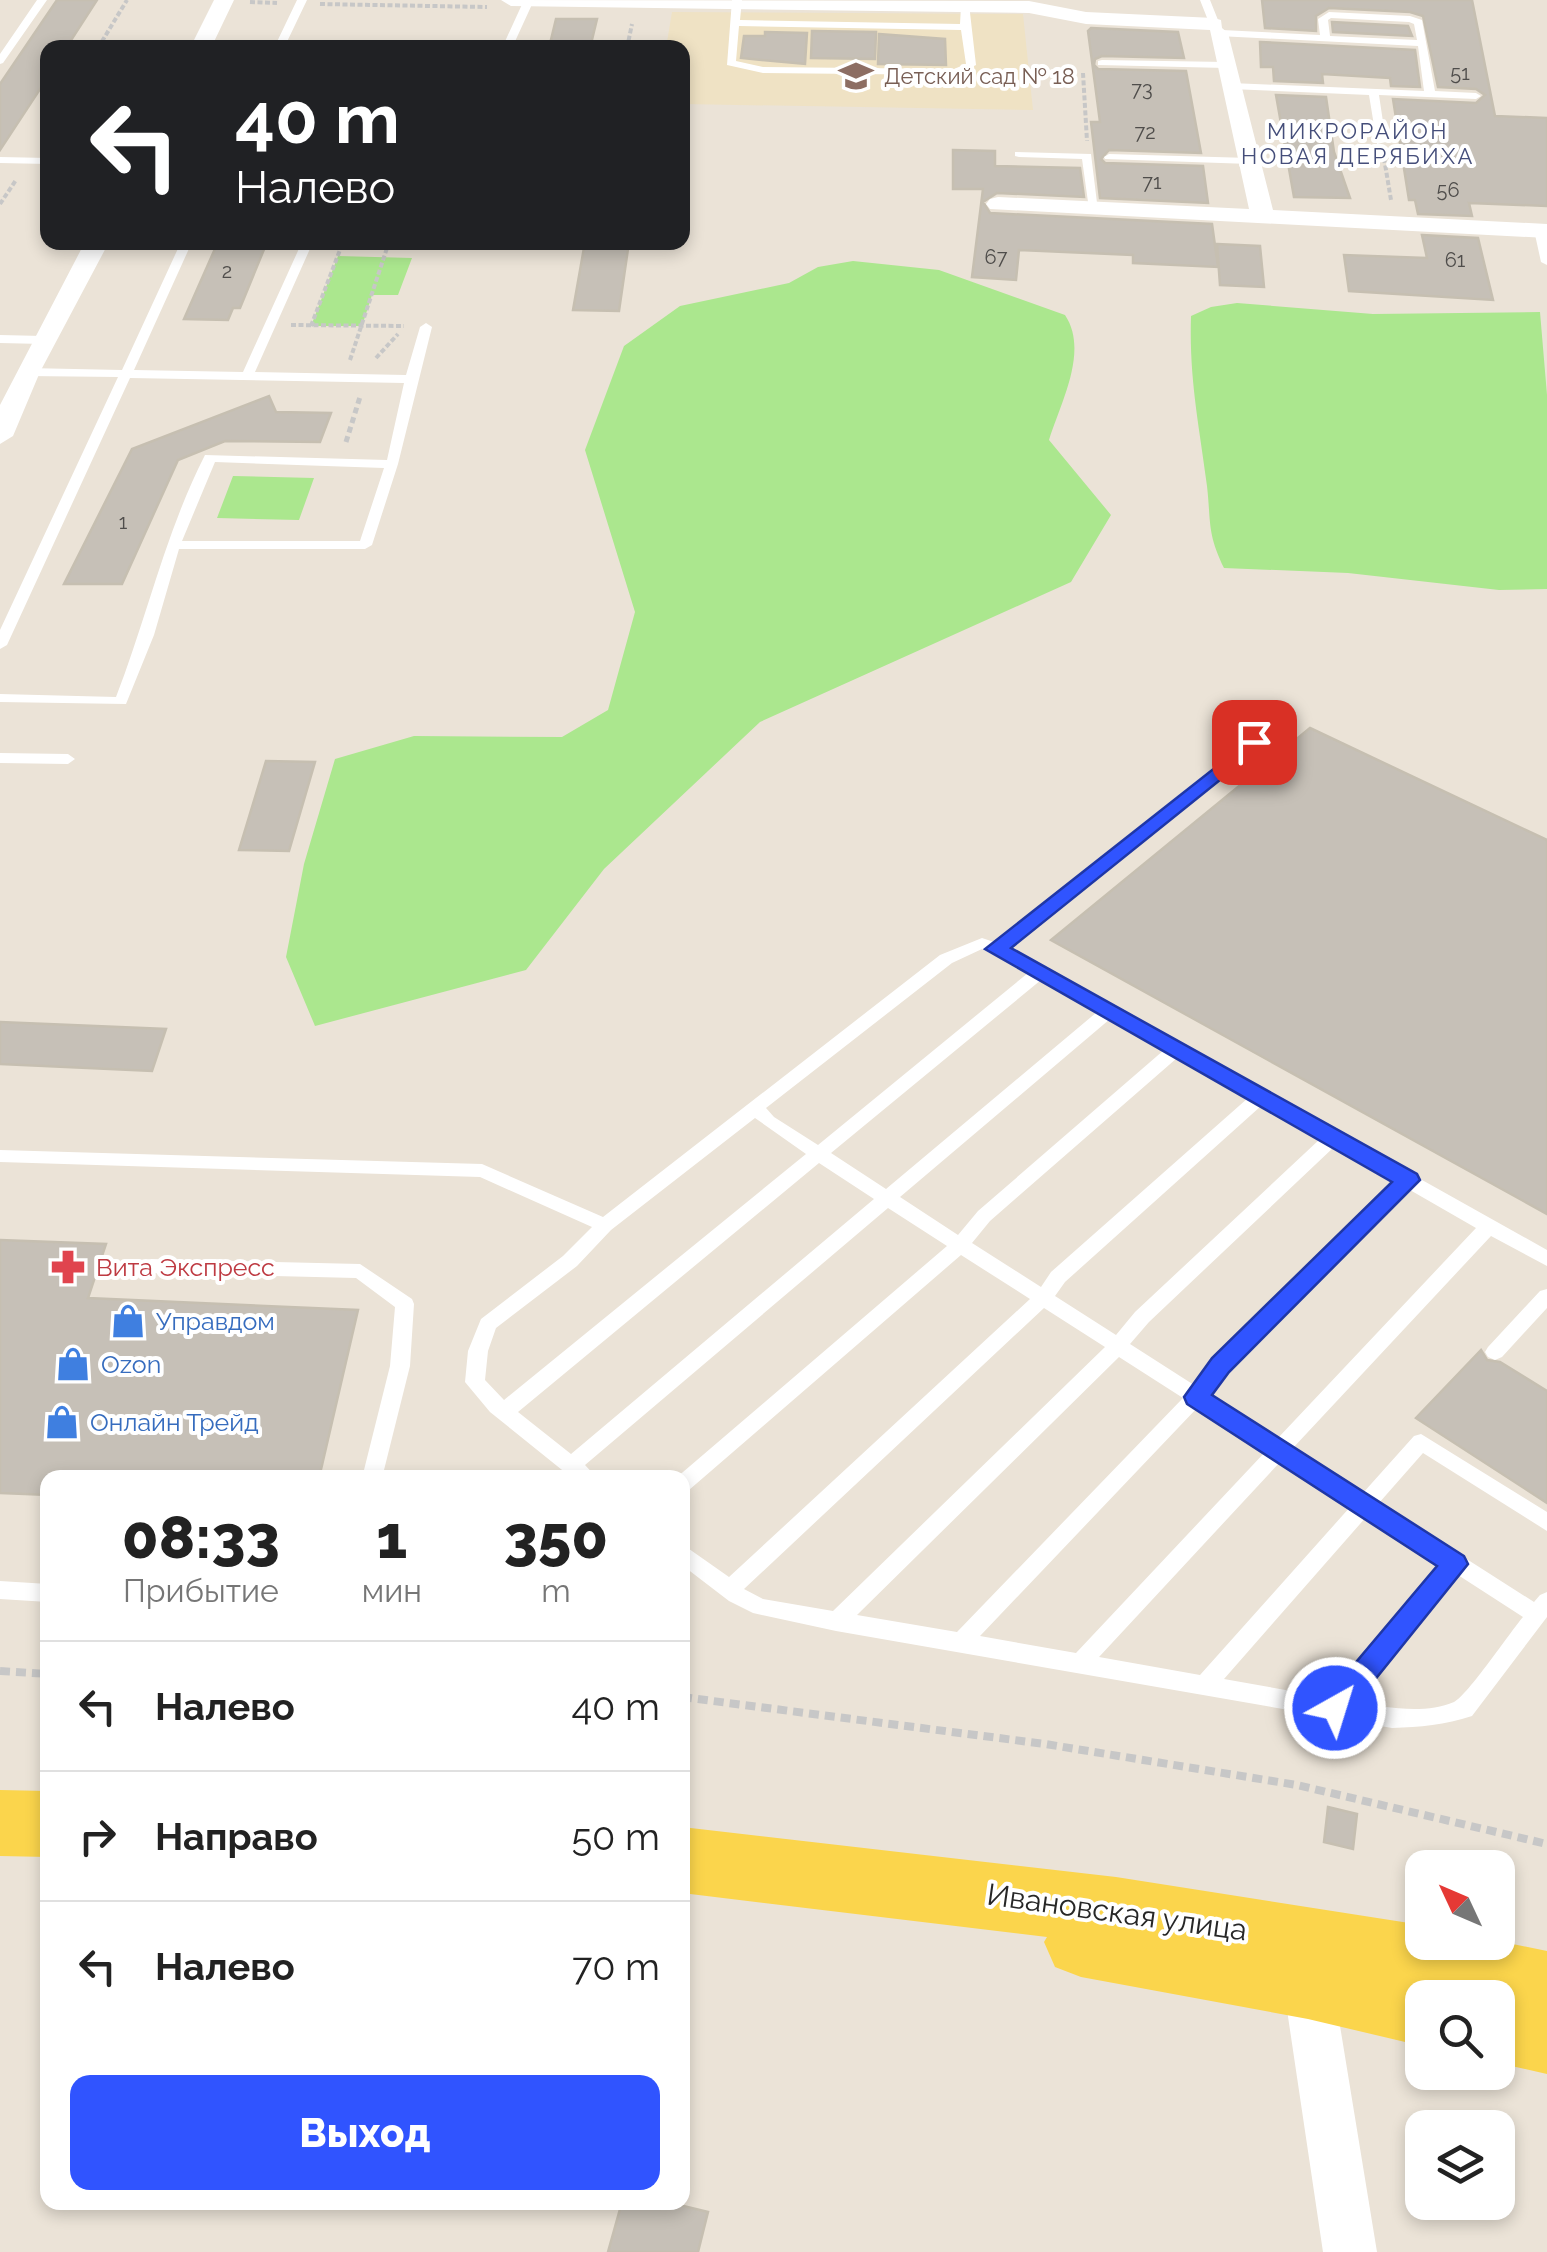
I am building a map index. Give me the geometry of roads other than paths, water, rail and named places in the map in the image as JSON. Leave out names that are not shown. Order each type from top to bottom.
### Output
[{"type":"main road","points":[[0,1823],[40,1824]]},
{"type":"main road","points":[[0,1843],[40,1844]]},
{"type":"main road","name":"Ивановская улица","points":[[690,1861],[1043,1900],[1272,1933],[1432,1960],[1547,1987]]},
{"type":"main road","points":[[690,1884],[956,1919],[1308,1983],[1405,2005]]},
{"type":"main road","points":[[1515,2030],[1547,2037]]},
{"type":"street","points":[[204,40],[224,0]]},
{"type":"street","points":[[511,0],[638,1],[736,9],[941,3],[966,16],[1029,7],[1086,18],[1216,28],[1264,217]]},
{"type":"street","points":[[998,204],[1544,231]]},
{"type":"street","points":[[0,436],[27,372],[93,250]]},
{"type":"street","points":[[1308,1983],[1350,2252]]},
{"type":"lane","points":[[0,61],[42,0]]},
{"type":"lane","points":[[283,40],[302,0]]},
{"type":"lane","points":[[510,40],[529,0]]},
{"type":"lane","points":[[1205,0],[1216,28],[1422,43]]},
{"type":"lane","points":[[736,9],[966,16],[970,65],[956,72],[922,73],[736,66],[730,60],[736,9]]},
{"type":"lane","points":[[1325,38],[1323,19],[1330,15],[1419,22],[1430,94]]},
{"type":"lane","points":[[1102,63],[1374,92],[1476,96]]},
{"type":"lane","points":[[1374,92],[1381,142]]},
{"type":"lane","points":[[1020,154],[1088,156],[1094,209]]},
{"type":"lane","points":[[1108,157],[1250,161]]},
{"type":"lane","points":[[0,160],[40,161]]},
{"type":"lane","points":[[1544,231],[1547,262]]},
{"type":"lane","points":[[0,645],[184,250]]},
{"type":"lane","points":[[248,376],[304,250]]},
{"type":"lane","points":[[174,545],[365,545],[392,464],[426,327]]},
{"type":"lane","points":[[0,339],[43,340]]},
{"type":"lane","points":[[27,372],[411,379]]},
{"type":"lane","points":[[0,698],[122,700],[147,635],[174,545],[210,458],[392,464]]},
{"type":"lane","points":[[996,949],[1254,742]]},
{"type":"lane","points":[[0,758],[68,759]]},
{"type":"lane","points":[[578,1470],[504,1412],[475,1382],[478,1351],[488,1324],[570,1262],[605,1225],[946,959],[982,943],[1040,972],[1547,1259]]},
{"type":"lane","points":[[504,1412],[1040,972]]},
{"type":"lane","points":[[580,1470],[886,1198],[1109,1011]]},
{"type":"lane","points":[[690,1477],[960,1244],[984,1216],[1176,1049]]},
{"type":"lane","points":[[729,1590],[1043,1298],[1058,1277],[1260,1097]]},
{"type":"lane","points":[[690,1559],[729,1590],[760,1607],[1392,1718],[1430,1717],[1464,1709],[1542,1608],[1455,1564],[886,1198],[768,1121],[756,1108]]},
{"type":"lane","points":[[836,1622],[1118,1346],[1142,1317],[1332,1138]]},
{"type":"lane","points":[[0,1156],[482,1171],[605,1225]]},
{"type":"lane","points":[[960,1644],[1196,1397],[1220,1365],[1408,1180]]},
{"type":"lane","points":[[1079,1664],[1490,1226]]},
{"type":"lane","points":[[151,1266],[360,1271],[405,1304],[400,1366],[374,1470]]},
{"type":"lane","points":[[1495,1352],[1547,1296]]},
{"type":"lane","points":[[1204,1686],[1420,1442],[1547,1523]]},
{"type":"lane","points":[[1335,1708],[1455,1564]]},
{"type":"lane","points":[[0,1590],[40,1592]]},
{"type":"place","name":"Детский сад № 18","points":[[856,76]]},
{"type":"place","name":"Вита Экспресс","points":[[68,1267]]},
{"type":"place","name":"Управдом","points":[[128,1321]]},
{"type":"place","name":"Ozon","points":[[73,1364]]},
{"type":"place","name":"Онлайн Трейд","points":[[62,1422]]},
{"type":"district","name":"МИКРОРАЙОН НОВАЯ ДЕРЯБИХА","points":[[1358,144]]}]
